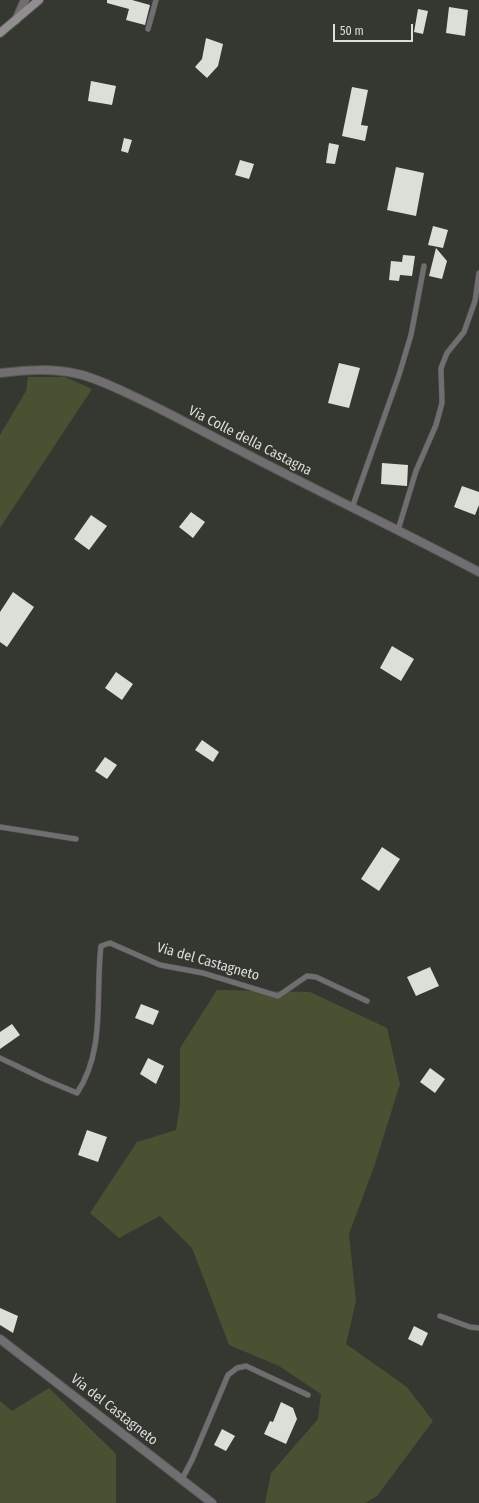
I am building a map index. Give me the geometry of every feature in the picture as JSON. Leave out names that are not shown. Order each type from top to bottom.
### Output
[{"type":"street","points":[[16,20],[25,0]]},
{"type":"street","points":[[0,33],[39,0]]},
{"type":"street","name":"Via Colle della Castagna","points":[[0,374],[29,370],[58,370],[79,374],[112,386],[479,572]]},
{"type":"street","name":"Via del Castagneto","points":[[0,1339],[212,1503]]},
{"type":"lane","points":[[148,29],[156,0]]},
{"type":"lane","points":[[352,508],[407,348],[417,310],[424,266]]},
{"type":"lane","points":[[398,530],[416,471],[436,425],[442,403],[441,368],[447,353],[464,332],[474,301],[479,273]]},
{"type":"lane","points":[[0,826],[76,839]]},
{"type":"lane","name":"Via del Castagneto","points":[[0,1058],[77,1093],[85,1081],[96,1045],[101,946],[110,943],[160,964],[203,973],[278,996],[307,976],[316,977],[367,1001]]},
{"type":"lane","points":[[440,1316],[470,1327],[479,1328]]},
{"type":"lane","points":[[182,1479],[192,1460],[228,1375],[237,1368],[246,1366],[308,1395]]},
{"type":"green space","points":[[28,377],[65,377],[92,389],[0,528],[0,435],[26,391]]},
{"type":"green space","points":[[217,990],[310,992],[387,1028],[400,1084],[374,1167],[349,1234],[356,1301],[346,1344],[407,1387],[433,1421],[377,1496],[365,1503],[265,1503],[271,1473],[318,1419],[321,1394],[279,1366],[229,1345],[192,1248],[160,1216],[119,1238],[90,1213],[137,1142],[176,1130],[180,1105],[180,1048]]},
{"type":"green space","points":[[49,1388],[116,1454],[116,1503],[0,1503],[0,1401],[12,1411]]},
{"type":"building","points":[[107,0],[132,0],[150,5],[145,25],[126,20],[129,9],[107,3]]},
{"type":"building","points":[[449,7],[468,10],[465,36],[446,33]]},
{"type":"building","points":[[418,9],[428,11],[423,34],[414,32]]},
{"type":"building","points":[[206,38],[223,44],[218,66],[207,78],[195,67],[202,59]]},
{"type":"building","points":[[91,81],[116,86],[112,105],[88,101]]},
{"type":"building","points":[[352,87],[368,90],[361,125],[368,126],[365,141],[342,136]]},
{"type":"building","points":[[124,138],[132,140],[128,153],[121,151]]},
{"type":"building","points":[[329,143],[339,145],[335,164],[326,163]]},
{"type":"building","points":[[240,160],[254,164],[249,179],[235,175]]},
{"type":"building","points":[[396,167],[424,173],[416,216],[387,210]]},
{"type":"building","points":[[433,226],[448,230],[443,248],[428,245]]},
{"type":"building","points":[[436,248],[447,261],[442,279],[429,276]]},
{"type":"building","points":[[403,255],[415,256],[412,276],[400,275],[399,281],[389,280],[391,261],[402,262]]},
{"type":"building","points":[[339,363],[360,368],[349,408],[328,403]]},
{"type":"building","points":[[382,463],[408,465],[407,486],[381,484]]},
{"type":"building","points":[[462,486],[479,492],[479,505],[475,515],[454,507]]},
{"type":"building","points":[[191,512],[205,522],[193,538],[179,527]]},
{"type":"building","points":[[91,515],[107,526],[89,550],[74,539]]},
{"type":"building","points":[[13,592],[34,607],[7,647],[0,642],[0,612]]},
{"type":"building","points":[[392,646],[414,659],[401,681],[380,668]]},
{"type":"building","points":[[116,672],[133,684],[122,700],[105,688]]},
{"type":"building","points":[[202,740],[219,752],[213,762],[195,750]]},
{"type":"building","points":[[105,757],[117,765],[107,779],[95,771]]},
{"type":"building","points":[[382,847],[400,859],[379,891],[361,879]]},
{"type":"building","points":[[430,967],[439,986],[416,996],[407,977]]},
{"type":"building","points":[[141,1004],[159,1011],[153,1025],[135,1018]]},
{"type":"building","points":[[12,1024],[20,1035],[0,1049],[0,1032]]},
{"type":"building","points":[[148,1058],[164,1066],[156,1084],[140,1074]]},
{"type":"building","points":[[430,1068],[445,1079],[435,1093],[420,1082]]},
{"type":"building","points":[[87,1130],[107,1137],[98,1162],[78,1155]]},
{"type":"building","points":[[0,1308],[18,1316],[13,1333],[0,1325]]},
{"type":"building","points":[[414,1326],[428,1333],[422,1346],[408,1339]]},
{"type":"building","points":[[281,1402],[293,1408],[297,1419],[286,1444],[264,1434],[270,1421],[273,1422]]},
{"type":"building","points":[[222,1429],[235,1436],[226,1451],[214,1445]]}]
